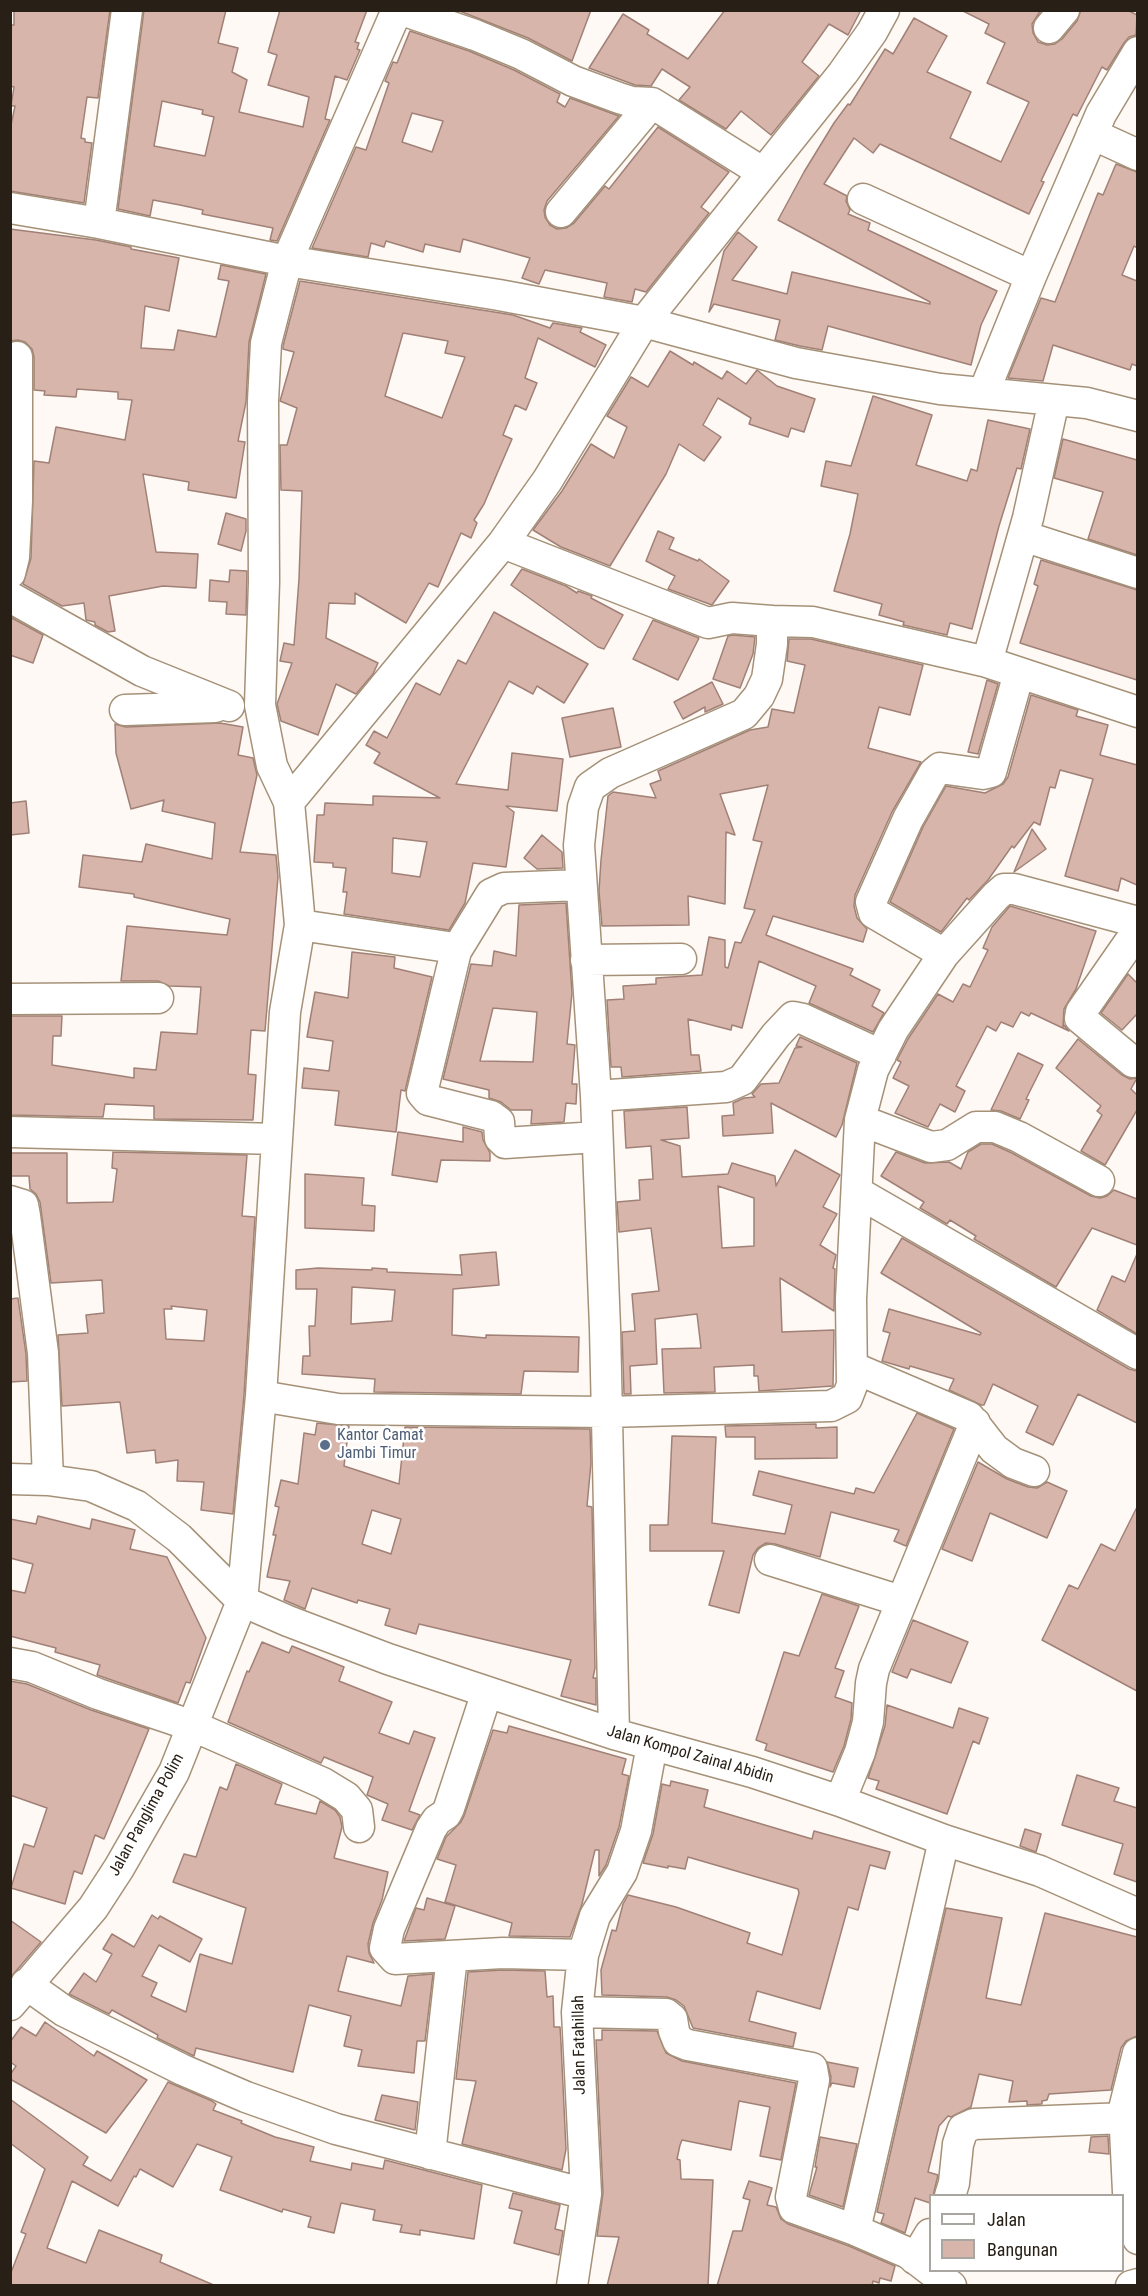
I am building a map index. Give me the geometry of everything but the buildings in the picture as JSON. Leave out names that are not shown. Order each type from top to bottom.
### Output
[{"type":"street","points":[[99,223],[127,10]]},
{"type":"street","points":[[398,10],[287,261],[266,343],[262,401],[264,582],[260,705],[272,766],[289,802],[503,543],[547,481],[644,322],[843,73],[872,32],[884,10]]},
{"type":"street","points":[[402,10],[521,54],[573,81],[632,102],[652,103],[762,172]]},
{"type":"street","points":[[984,392],[1101,114],[1137,52]]},
{"type":"street","points":[[561,212],[652,103]]},
{"type":"street","points":[[1092,134],[1137,155]]},
{"type":"street","points":[[863,199],[1031,276]]},
{"type":"street","points":[[10,208],[99,223],[287,261],[499,295],[644,322],[796,363],[940,389],[1087,403],[1137,416]]},
{"type":"street","points":[[10,573],[14,557],[16,501],[17,357]]},
{"type":"street","points":[[987,663],[1023,536],[1054,400]]},
{"type":"street","points":[[1023,536],[1137,573]]},
{"type":"street","points":[[503,543],[708,623],[732,618],[813,622],[987,663],[1137,712]]},
{"type":"street","points":[[10,597],[142,671],[229,706]]},
{"type":"street","points":[[614,1734],[596,1096],[580,885],[579,845],[583,807],[590,787],[610,772],[744,714],[759,696],[767,679],[772,644],[772,621]]},
{"type":"street","points":[[944,954],[874,913],[871,902],[908,819],[934,773],[940,768],[982,774],[991,772],[1019,673]]},
{"type":"street","points":[[125,710],[260,705]]},
{"type":"street","name":"Jalan Panglima Polim","points":[[17,1993],[93,1908],[119,1868],[174,1772],[242,1601],[261,1396],[285,1012],[300,925],[289,802]]},
{"type":"street","points":[[580,885],[504,888],[491,894],[456,951],[422,1093],[428,1100],[491,1116],[499,1122],[500,1138],[505,1143],[597,1137]]},
{"type":"street","points":[[261,1396],[338,1409],[606,1412],[831,1406],[847,1398],[852,1385],[851,1299],[860,1120],[873,1070],[893,1030],[944,954],[1004,889],[1014,889],[1137,922]]},
{"type":"street","points":[[300,925],[448,947],[456,951]]},
{"type":"street","points":[[1134,1062],[1080,1018],[1081,1012],[1137,930]]},
{"type":"street","points":[[586,960],[681,959]]},
{"type":"street","points":[[10,999],[158,998]]},
{"type":"street","points":[[596,1096],[726,1087],[742,1080],[776,1035],[793,1017],[803,1019],[881,1055]]},
{"type":"street","points":[[860,1120],[931,1147],[947,1144],[976,1126],[995,1127],[1019,1137],[1099,1181]]},
{"type":"street","points":[[10,1132],[277,1139]]},
{"type":"street","points":[[858,1192],[1137,1354]]},
{"type":"street","points":[[10,1201],[23,1204],[25,1216],[43,1353],[48,1480]]},
{"type":"street","points":[[852,1367],[969,1417],[994,1449],[1013,1463],[1034,1471]]},
{"type":"street","points":[[840,1800],[860,1752],[868,1722],[874,1669],[975,1423]]},
{"type":"street","points":[[10,1479],[48,1480],[91,1486],[137,1506],[179,1538],[242,1601]]},
{"type":"street","points":[[770,1560],[901,1601]]},
{"type":"street","name":"Jalan Kompol Zainal Abidin","points":[[242,1601],[388,1659],[487,1692],[614,1734],[752,1772],[840,1800],[944,1840],[1041,1871],[1137,1914]]},
{"type":"street","points":[[10,1663],[32,1667],[98,1694],[193,1726],[323,1783],[346,1797],[357,1810],[359,1827]]},
{"type":"street","points":[[487,1692],[449,1808],[431,1829],[389,1929],[385,1948],[395,1959],[503,1953],[582,1955]]},
{"type":"street","name":"Jalan Fatahillah","points":[[572,2286],[586,2194],[577,2012],[582,1955],[595,1916],[621,1872],[636,1831],[652,1745]]},
{"type":"street","points":[[855,2230],[944,1840]]},
{"type":"street","points":[[430,2154],[452,1956]]},
{"type":"street","points":[[17,1993],[64,2011],[183,2070],[246,2097],[336,2129],[586,2194]]},
{"type":"street","points":[[577,2012],[666,2014],[672,2019],[678,2041],[688,2045],[812,2068],[814,2080],[791,2197],[794,2208],[855,2230],[908,2253],[921,2271],[951,2286]]},
{"type":"street","points":[[1137,2053],[1124,2109],[1128,2192],[1137,2239]]},
{"type":"street","points":[[951,2194],[958,2144],[963,2129],[974,2124],[1125,2118]]},
{"type":"street","points":[[921,2271],[929,2238]]},
{"type":"street","points":[[1131,2286],[1137,2284]]},
{"type":"place","name":"Kantor Camat Jambi Timur","points":[[325,1445]]}]
